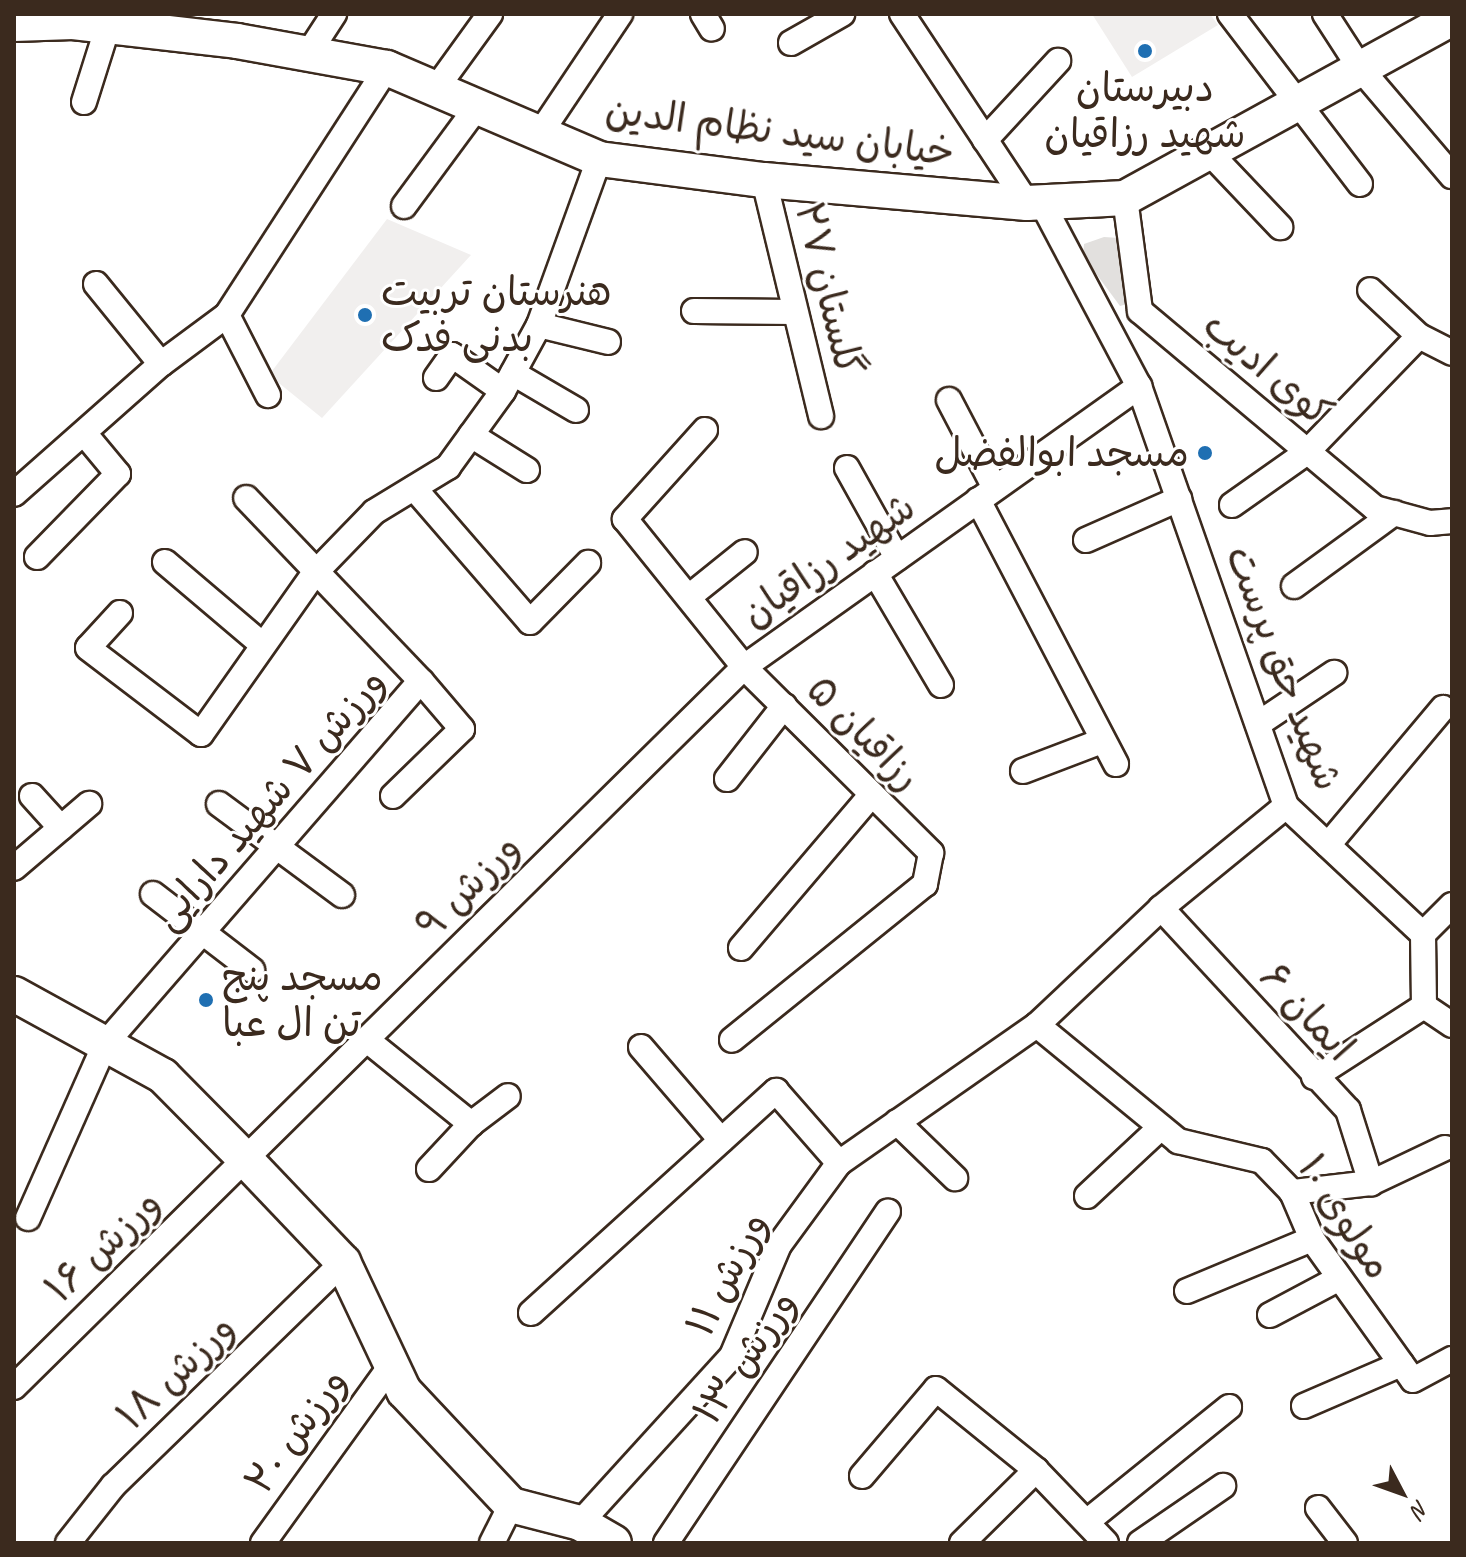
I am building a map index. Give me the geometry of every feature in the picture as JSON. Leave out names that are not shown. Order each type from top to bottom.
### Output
[{"type":"main road","points":[[1125,198],[1206,149],[1452,18]]},
{"type":"main road","name":"خیابان سید نظام الدین","points":[[14,24],[119,23],[387,68],[599,159],[764,180],[1034,203],[1125,198]]},
{"type":"main road","points":[[14,994],[163,1076],[246,1160],[343,1262],[404,1391],[511,1505],[580,1523],[614,1543]]},
{"type":"street","points":[[308,54],[334,14]]},
{"type":"street","points":[[435,90],[490,14]]},
{"type":"street","points":[[539,135],[620,14]]},
{"type":"street","points":[[791,43],[842,14]]},
{"type":"street","points":[[1230,14],[1360,184]]},
{"type":"street","points":[[1325,14],[1360,68],[1452,176]]},
{"type":"street","points":[[914,20],[985,140],[1034,203],[1139,386]]},
{"type":"street","points":[[84,102],[119,23]]},
{"type":"street","points":[[985,140],[1058,61]]},
{"type":"street","points":[[14,494],[161,364],[227,315],[387,68]]},
{"type":"street","points":[[404,206],[477,107]]},
{"type":"street","points":[[1206,149],[1280,227]]},
{"type":"street","points":[[120,613],[88,648],[201,734],[314,574],[374,512],[448,467],[508,382],[539,325],[599,159]]},
{"type":"street","name":"گلستان ۲۷","points":[[764,180],[821,416]]},
{"type":"street","points":[[1108,329],[1140,311],[1125,198]]},
{"type":"street","points":[[96,284],[161,364]]},
{"type":"street","points":[[1370,290],[1419,336],[1452,353]]},
{"type":"street","points":[[694,311],[794,312]]},
{"type":"street","name":"کوی ادیب","points":[[1140,311],[1375,508],[1430,523],[1452,521]]},
{"type":"street","points":[[227,315],[268,395]]},
{"type":"street","points":[[539,325],[608,342]]},
{"type":"street","points":[[1232,505],[1307,452],[1419,336]]},
{"type":"street","points":[[436,378],[452,355],[576,410]]},
{"type":"street","name":"شهید رزاقیان","points":[[744,667],[1139,386]]},
{"type":"street","name":"شهید حق پرست","points":[[1139,386],[1286,806],[1423,934]]},
{"type":"street","points":[[949,400],[986,494],[1102,741],[1116,764]]},
{"type":"street","name":"رزاقیان ۵","points":[[705,430],[625,519],[690,596],[744,667],[931,853],[925,884],[732,1040]]},
{"type":"street","points":[[37,557],[118,474],[84,433]]},
{"type":"street","points":[[471,435],[527,470]]},
{"type":"street","points":[[847,468],[897,558]]},
{"type":"street","points":[[414,488],[530,622],[588,563]]},
{"type":"street","name":"ورزش ۷ شهید دارایی","points":[[28,1218],[105,1044],[421,681],[314,574],[246,498]]},
{"type":"street","points":[[1086,540],[1179,499]]},
{"type":"street","points":[[1294,586],[1394,513]]},
{"type":"street","points":[[690,596],[745,552]]},
{"type":"street","points":[[165,562],[263,645]]},
{"type":"street","points":[[875,573],[941,685]]},
{"type":"street","name":"ورزش ۹","points":[[246,1160],[744,667]]},
{"type":"street","points":[[1258,724],[1334,673]]},
{"type":"street","points":[[393,796],[462,729],[421,681]]},
{"type":"street","points":[[727,779],[784,706]]},
{"type":"street","points":[[1328,845],[1443,708]]},
{"type":"street","points":[[1023,771],[1102,741]]},
{"type":"street","points":[[741,948],[872,794]]},
{"type":"street","points":[[32,796],[61,828]]},
{"type":"street","points":[[14,868],[89,804]]},
{"type":"street","points":[[219,804],[342,895]]},
{"type":"street","name":"ورزش ۱۱","points":[[580,1523],[732,1356],[779,1245],[839,1163],[1037,1025],[1161,908],[1286,806]]},
{"type":"street","points":[[153,894],[252,970]]},
{"type":"street","points":[[1424,1006],[1423,934],[1452,905]]},
{"type":"street","name":"ایمان ۶","points":[[1161,908],[1314,1077],[1348,1110],[1371,1183]]},
{"type":"street","points":[[1314,1077],[1424,1006]]},
{"type":"street","points":[[1424,1006],[1452,1025]]},
{"type":"street","name":"مولوی ۱۰","points":[[1037,1025],[1178,1141],[1262,1161],[1292,1192],[1312,1239],[1401,1364]]},
{"type":"street","points":[[367,1040],[471,1124]]},
{"type":"street","points":[[641,1047],[721,1140]]},
{"type":"street","points":[[531,1313],[776,1091],[839,1163]]},
{"type":"street","points":[[429,1169],[471,1124],[508,1096]]},
{"type":"street","points":[[897,1122],[955,1178]]},
{"type":"street","points":[[1087,1196],[1161,1127]]},
{"type":"street","points":[[1292,1192],[1371,1183],[1445,1148]]},
{"type":"street","name":"ورزش ۱۶","points":[[14,1387],[246,1160]]},
{"type":"street","name":"ورزش ۱۳","points":[[666,1543],[888,1212]]},
{"type":"street","points":[[1187,1291],[1312,1239]]},
{"type":"street","name":"ورزش ۱۸","points":[[68,1543],[113,1486],[343,1262]]},
{"type":"street","points":[[1270,1315],[1338,1279]]},
{"type":"street","points":[[1304,1406],[1401,1364],[1413,1380],[1452,1359]]},
{"type":"street","name":"ورزش ۲۰","points":[[263,1543],[392,1364]]},
{"type":"street","points":[[862,1476],[936,1389],[1036,1470],[1089,1520],[1106,1543]]},
{"type":"street","points":[[1089,1520],[1229,1407]]},
{"type":"street","points":[[962,1543],[1036,1470]]},
{"type":"street","points":[[1140,1543],[1223,1486]]},
{"type":"street","points":[[492,1543],[511,1505]]},
{"type":"street","points":[[1318,1508],[1345,1543]]},
{"type":"shaded area","name":"دبیرستان شهید رزاقیان","points":[[1092,14],[1210,14],[1218,25],[1132,77]]},
{"type":"shaded area","name":"هنرستان تربیت بدنی فدک","points":[[387,219],[471,255],[322,418],[269,375]]},
{"type":"shaded area","points":[[1104,237],[1119,238],[1127,304],[1120,306],[1083,256],[1084,244]]},
{"type":"place","name":"دبیرستان شهید رزاقیان","points":[[1145,51]]},
{"type":"place","name":"هنرستان تربیت بدنی فدک","points":[[365,315]]},
{"type":"place","name":"مسجد ابوالفضل","points":[[1205,453]]},
{"type":"place","name":"مسجد پنج تن ال عبا","points":[[206,1000]]}]
